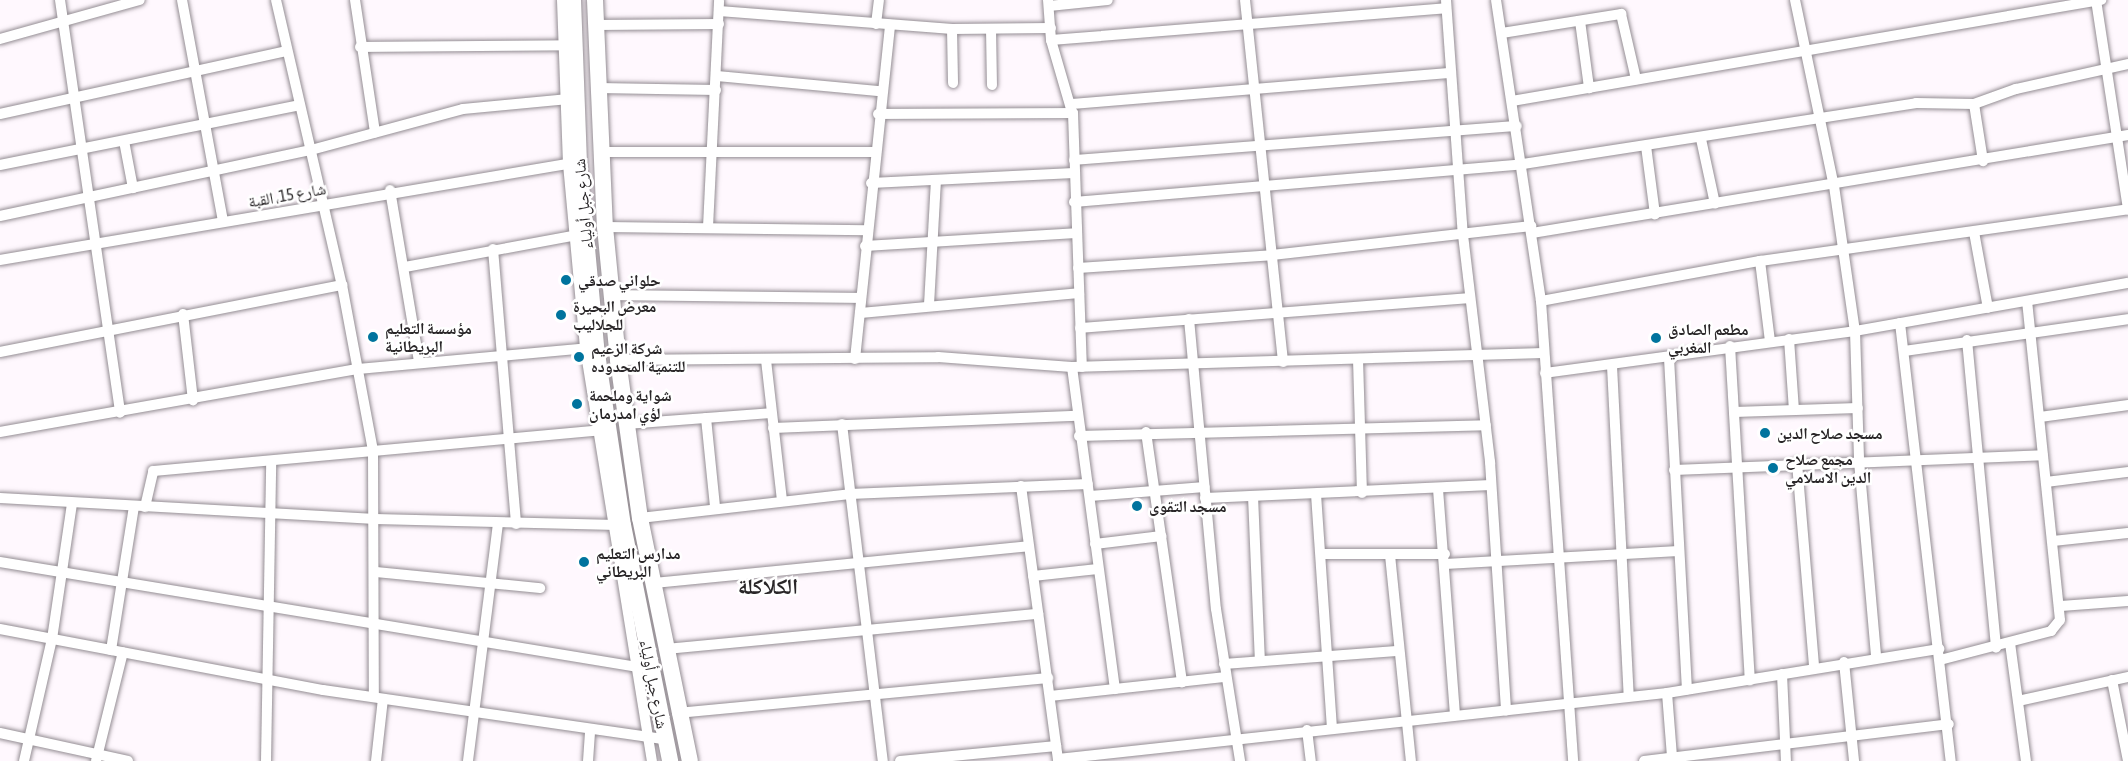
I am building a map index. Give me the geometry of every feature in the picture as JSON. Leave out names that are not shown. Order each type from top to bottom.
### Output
[{"type":"main road","name":"شارع جبل أولياء","points":[[573,0],[568,45],[570,99],[579,235],[591,348],[617,525],[657,739],[670,761]]},
{"type":"main road","name":"شارع جبل أولياء","points":[[595,0],[605,227],[618,360],[640,518],[677,713],[690,761]]},
{"type":"street","points":[[60,0],[120,413]]},
{"type":"street","points":[[0,39],[140,0]]},
{"type":"street","points":[[182,0],[203,125],[223,221]]},
{"type":"street","points":[[276,0],[342,285],[373,451],[375,625],[379,698],[376,761]]},
{"type":"street","points":[[355,0],[360,47],[375,133]]},
{"type":"street","points":[[360,47],[568,45],[562,0]]},
{"type":"street","points":[[876,24],[879,0]]},
{"type":"street","points":[[1108,0],[1049,3],[1051,40],[1071,108],[1080,328],[1077,416],[1090,496],[1114,689]]},
{"type":"street","points":[[1245,0],[1283,362]]},
{"type":"street","points":[[1496,0],[1523,164],[1541,301],[1567,704],[1573,761]]},
{"type":"street","points":[[1795,0],[1834,186],[1841,249],[1855,331],[1859,461],[1876,655]]},
{"type":"street","points":[[1512,101],[1805,47],[2098,0],[2128,209],[1760,261],[1541,301]]},
{"type":"street","points":[[1051,40],[1248,25],[1446,4],[1463,235],[1486,425],[1506,710]]},
{"type":"street","points":[[708,227],[710,149],[717,76],[719,5],[890,25],[991,29],[1051,28]]},
{"type":"street","points":[[1502,33],[1621,14],[1636,79]]},
{"type":"street","points":[[1580,21],[1589,88]]},
{"type":"street","points":[[596,25],[719,24]]},
{"type":"street","points":[[855,359],[880,91],[890,25]]},
{"type":"street","points":[[952,28],[953,83]]},
{"type":"street","points":[[991,29],[992,85]]},
{"type":"street","points":[[0,114],[287,51]]},
{"type":"street","points":[[1074,202],[1265,189],[1523,164],[1822,120],[1916,102],[1974,104],[2106,67],[2128,64]]},
{"type":"street","points":[[878,114],[1071,108],[1450,72]]},
{"type":"street","points":[[717,76],[880,91]]},
{"type":"street","points":[[598,88],[716,90]]},
{"type":"street","points":[[0,216],[311,150],[463,109],[570,99]]},
{"type":"street","points":[[1974,104],[1983,161]]},
{"type":"street","points":[[0,165],[299,105]]},
{"type":"street","points":[[1074,160],[1261,148],[1517,126]]},
{"type":"street","points":[[1078,268],[1272,255],[1532,230],[1834,186],[2128,135]]},
{"type":"street","points":[[1701,139],[1714,204]]},
{"type":"street","points":[[124,141],[134,188]]},
{"type":"street","points":[[1646,146],[1655,213]]},
{"type":"street","points":[[603,152],[710,149],[874,152]]},
{"type":"street","name":"شارع 15، القبة","points":[[0,260],[390,190],[574,163]]},
{"type":"street","points":[[871,183],[1074,173]]},
{"type":"street","points":[[929,305],[936,180]]},
{"type":"street","points":[[390,190],[405,267],[419,362]]},
{"type":"street","points":[[605,227],[867,230]]},
{"type":"street","points":[[1974,232],[1988,308]]},
{"type":"street","points":[[865,246],[1076,233]]},
{"type":"street","points":[[405,267],[579,235]]},
{"type":"street","points":[[494,249],[516,524]]},
{"type":"street","points":[[1760,261],[1770,341]]},
{"type":"street","points":[[1545,373],[1612,366],[1730,346],[1855,331],[2027,303],[2128,283]]},
{"type":"street","points":[[0,352],[109,328],[342,285]]},
{"type":"street","points":[[860,313],[1079,293]]},
{"type":"street","points":[[611,295],[861,298]]},
{"type":"street","points":[[1080,328],[1469,298]]},
{"type":"street","points":[[1021,486],[1058,760],[1236,737],[1667,693],[1750,680],[1876,655],[1940,655],[1996,648],[2057,627],[2061,606],[2027,303]]},
{"type":"street","points":[[183,314],[193,400]]},
{"type":"street","points":[[1189,319],[1224,664],[1240,761]]},
{"type":"street","points":[[1904,351],[2030,329],[2128,319]]},
{"type":"street","points":[[1900,323],[1949,724],[1951,761]]},
{"type":"street","points":[[1789,339],[1794,410]]},
{"type":"street","points":[[1967,340],[1976,458],[1996,648]]},
{"type":"street","points":[[1730,346],[1750,680]]},
{"type":"street","points":[[0,432],[120,413],[358,369],[591,348]]},
{"type":"street","points":[[618,360],[938,357],[1077,367],[1544,353]]},
{"type":"street","points":[[1669,358],[1687,690]]},
{"type":"street","points":[[1358,359],[1362,493]]},
{"type":"street","points":[[766,360],[782,500]]},
{"type":"street","points":[[1612,366],[1629,696]]},
{"type":"street","points":[[2040,417],[2128,405]]},
{"type":"street","points":[[1734,412],[1858,408]]},
{"type":"street","points":[[626,424],[771,413]]},
{"type":"street","points":[[773,428],[1077,416]]},
{"type":"street","points":[[706,418],[715,506]]},
{"type":"street","points":[[842,424],[884,761]]},
{"type":"street","points":[[1079,436],[1146,432],[1486,425]]},
{"type":"street","points":[[96,758],[117,651],[122,582],[149,472],[271,464],[373,451],[602,430]]},
{"type":"street","points":[[1146,432],[1182,682]]},
{"type":"street","points":[[1674,470],[1738,465],[2043,455]]},
{"type":"street","points":[[1797,463],[1814,667]]},
{"type":"street","points":[[266,761],[270,680],[271,464]]},
{"type":"street","points":[[2046,482],[2128,472]]},
{"type":"street","points":[[640,518],[715,506],[850,494],[1088,484]]},
{"type":"street","points":[[1090,496],[1155,490],[1253,496],[1362,493],[1491,485]]},
{"type":"street","points":[[1438,489],[1455,715]]},
{"type":"street","points":[[1316,494],[1323,554],[1325,656],[1332,727]]},
{"type":"street","points":[[1253,496],[1260,660]]},
{"type":"street","points":[[0,498],[375,519],[498,524],[617,525]]},
{"type":"street","points":[[24,761],[52,639],[72,503]]},
{"type":"street","points":[[468,761],[498,524]]},
{"type":"street","points":[[2053,541],[2128,534]]},
{"type":"street","points":[[1095,544],[1161,536]]},
{"type":"street","points":[[654,583],[858,559],[1028,546]]},
{"type":"street","points":[[1323,554],[1497,561],[1679,550]]},
{"type":"street","points":[[1390,555],[1397,651],[1411,761]]},
{"type":"street","points":[[0,562],[482,644],[644,668]]},
{"type":"street","points":[[1033,576],[1098,569]]},
{"type":"street","points":[[376,572],[540,588]]},
{"type":"street","points":[[2061,606],[2128,601]]},
{"type":"street","points":[[666,649],[866,626],[1038,614]]},
{"type":"street","points":[[0,629],[270,680],[657,739],[652,761]]},
{"type":"street","points":[[2010,643],[2026,761]]},
{"type":"street","points":[[1224,664],[1397,651]]},
{"type":"street","points":[[1844,662],[1854,761]]},
{"type":"street","points":[[1782,674],[1786,761]]},
{"type":"street","points":[[1050,696],[1226,677]]},
{"type":"street","points":[[2018,701],[2128,677]]},
{"type":"street","points":[[677,713],[1048,678]]},
{"type":"street","points":[[2112,680],[2128,761]]},
{"type":"street","points":[[1667,693],[1672,757]]},
{"type":"street","points":[[1644,761],[1784,740],[1949,724]]},
{"type":"street","points":[[588,761],[590,729]]},
{"type":"street","points":[[1307,730],[1311,761]]},
{"type":"street","points":[[0,733],[96,758],[128,761]]},
{"type":"street","points":[[900,761],[1056,746]]},
{"type":"place","name":"حلواني صدقي","points":[[566,280]]},
{"type":"place","name":"معرض البحيرة للجلاليب","points":[[561,315]]},
{"type":"place","name":"مؤسسة التعليم البريطانية","points":[[373,337]]},
{"type":"place","name":"مطعم الصادق المغربي","points":[[1656,338]]},
{"type":"place","name":"شركة الزعيم للتنمية المحدوده","points":[[579,357]]},
{"type":"place","name":"شواية وملحمة لؤي امدرمان","points":[[577,404]]},
{"type":"place","name":"مسجد صلاح الدين","points":[[1765,433]]},
{"type":"place","name":"مجمع صلاح الدين الاسلامي","points":[[1773,468]]},
{"type":"place","name":"مسجد التقوى","points":[[1137,506]]},
{"type":"place","name":"مدارس التعليم البريطاني","points":[[584,562]]},
{"type":"district","name":"الكلاكلة","points":[[768,587]]}]
